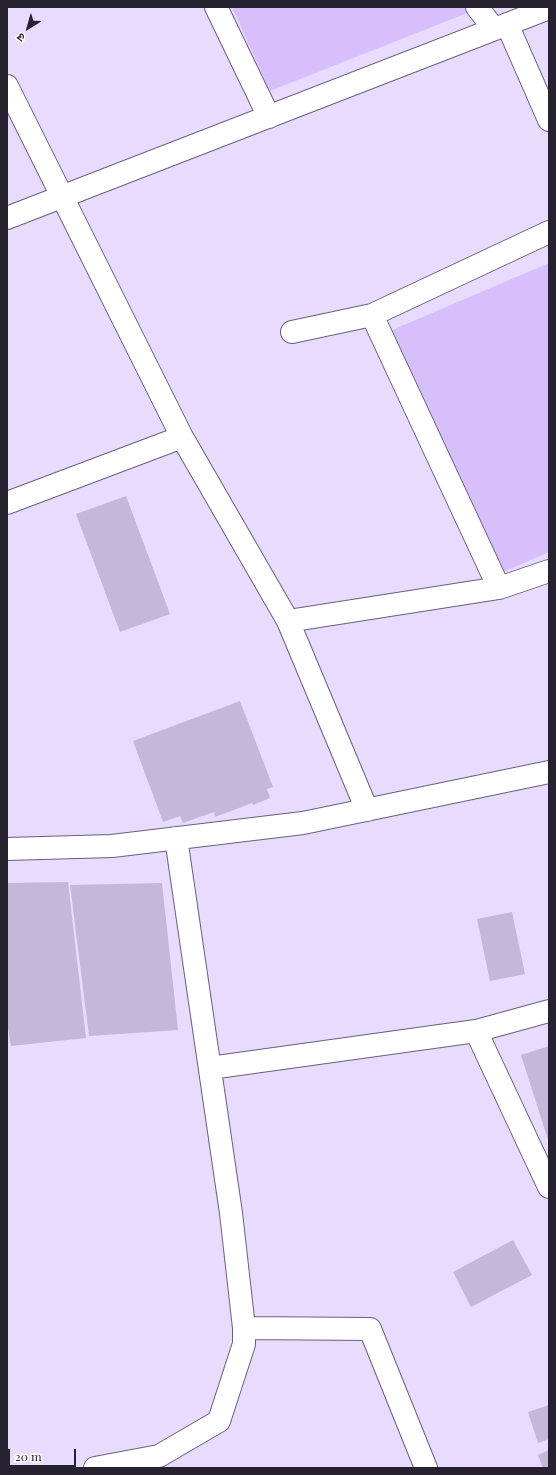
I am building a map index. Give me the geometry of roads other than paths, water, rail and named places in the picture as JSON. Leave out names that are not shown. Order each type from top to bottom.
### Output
[{"type":"street","points":[[216,7],[268,117]]},
{"type":"street","points":[[477,7],[501,27],[549,120]]},
{"type":"street","points":[[7,218],[549,8]]},
{"type":"street","points":[[7,86],[182,437],[288,621],[367,810]]},
{"type":"street","points":[[292,332],[372,315],[549,232]]},
{"type":"street","points":[[372,315],[499,588]]},
{"type":"street","points":[[7,503],[182,437]]},
{"type":"street","points":[[288,621],[499,588],[549,572]]},
{"type":"street","points":[[7,849],[112,846],[304,823],[549,772]]},
{"type":"street","points":[[95,1468],[159,1456],[219,1421],[244,1344],[244,1328],[231,1213],[176,838]]},
{"type":"street","points":[[210,1068],[476,1031],[549,1010]]},
{"type":"street","points":[[476,1031],[549,1187]]},
{"type":"street","points":[[244,1328],[370,1329],[426,1468]]}]
